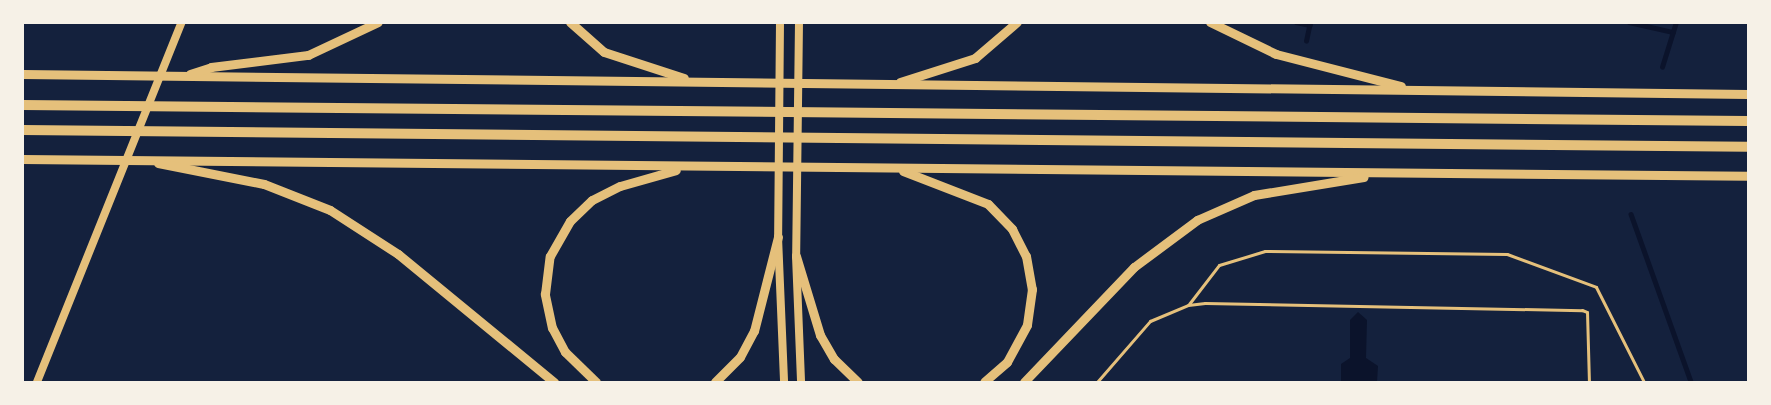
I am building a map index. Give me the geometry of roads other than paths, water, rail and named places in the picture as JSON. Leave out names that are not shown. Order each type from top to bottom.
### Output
[{"type":"highway","points":[[22,105],[1748,121]]},
{"type":"highway","points":[[22,130],[1748,147]]},
{"type":"main road","points":[[37,382],[182,22]]},
{"type":"main road","points":[[182,76],[211,67],[308,55],[378,22]]},
{"type":"main road","points":[[570,22],[611,56],[700,81]]},
{"type":"main road","points":[[780,22],[778,237],[784,382]]},
{"type":"main road","points":[[799,22],[796,256],[801,382]]},
{"type":"main road","points":[[890,84],[975,58],[1017,22]]},
{"type":"main road","points":[[1210,22],[1276,54],[1318,68],[1420,90]]},
{"type":"main road","points":[[22,74],[1748,94]]},
{"type":"main road","points":[[22,159],[140,158],[688,167],[1748,176]]},
{"type":"main road","points":[[140,158],[256,182],[330,210],[398,254],[554,382]]},
{"type":"main road","points":[[596,382],[565,352],[552,328],[545,294],[550,256],[570,221],[600,195],[688,167]]},
{"type":"main road","points":[[895,168],[956,188],[988,204],[1012,229],[1026,256],[1032,289],[1027,325],[1007,362],[984,382]]},
{"type":"main road","points":[[1024,382],[1134,267],[1196,220],[1232,202],[1276,190],[1386,174]]},
{"type":"main road","points":[[715,382],[737,361],[754,331],[778,237]]},
{"type":"main road","points":[[796,256],[820,335],[834,359],[858,382]]},
{"type":"lane","points":[[1188,305],[1219,265],[1265,251],[1507,254],[1596,287],[1644,382]]},
{"type":"lane","points":[[1097,382],[1150,321],[1188,305],[1582,310],[1587,312],[1589,382]]},
{"type":"water","points":[[1358,312],[1367,320],[1366,358],[1378,366],[1377,382],[1341,382],[1341,364],[1350,358],[1350,320]]},
{"type":"waterway","points":[[1296,22],[1310,25]]},
{"type":"waterway","points":[[1306,41],[1310,22]]},
{"type":"waterway","points":[[1629,22],[1673,32]]},
{"type":"waterway","points":[[1662,67],[1676,22]]},
{"type":"waterway","points":[[1631,214],[1691,382]]}]
